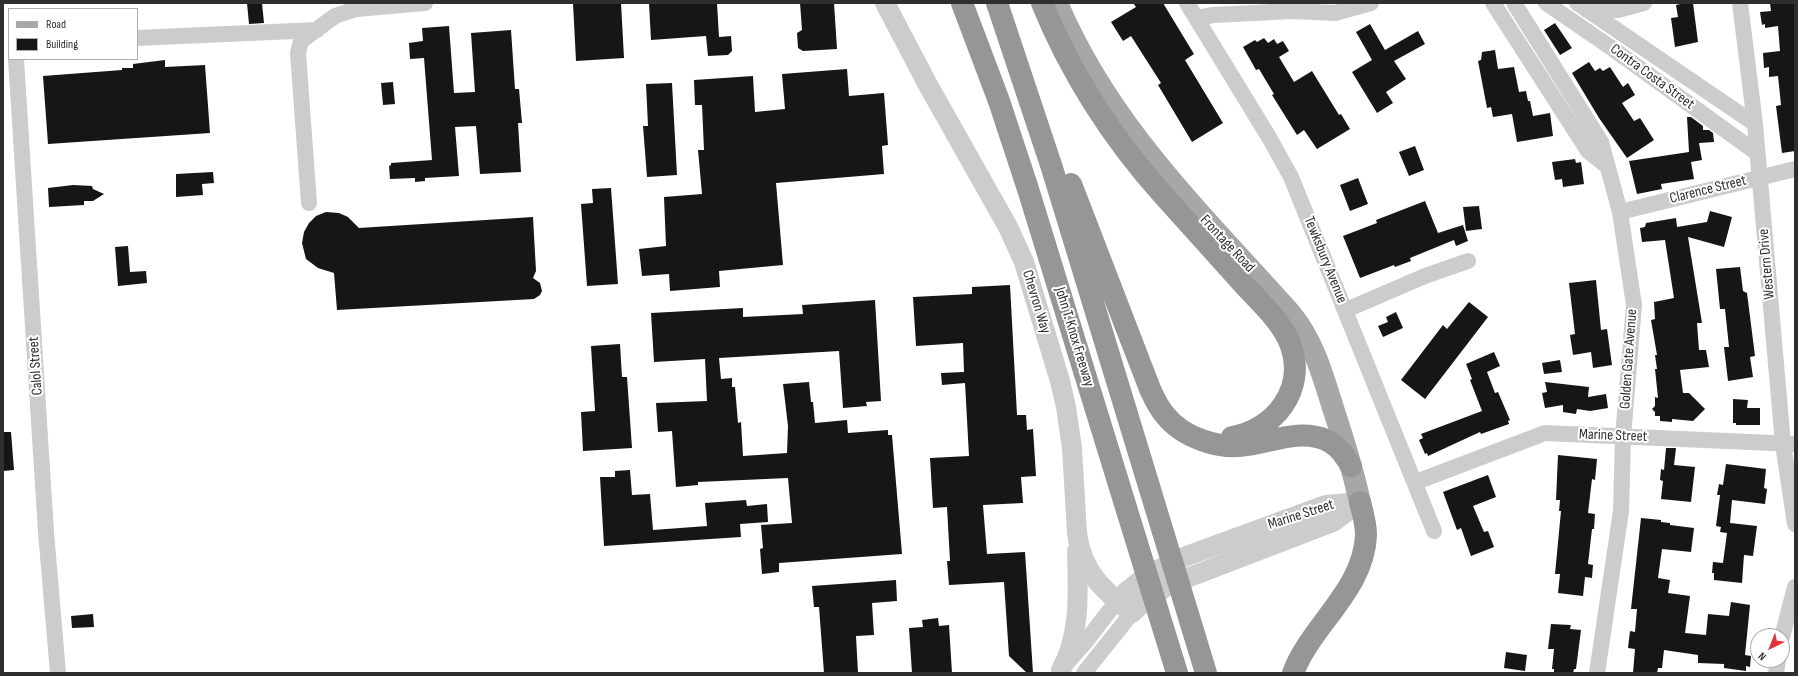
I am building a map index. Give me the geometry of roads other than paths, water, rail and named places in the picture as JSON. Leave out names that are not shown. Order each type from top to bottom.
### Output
[{"type":"highway","name":"John T. Knox Freeway","points":[[962,3],[997,94],[1028,189],[1177,673]]},
{"type":"highway","name":"John T. Knox Freeway","points":[[997,3],[1052,168],[1203,665]]},
{"type":"highway","points":[[997,3],[1100,258],[1150,389],[1165,416],[1186,432],[1213,443],[1236,446],[1298,435],[1317,437],[1333,443],[1351,466]]},
{"type":"highway","points":[[1042,3],[1059,41],[1080,81],[1123,146],[1153,183],[1274,319],[1284,332],[1291,346],[1295,368],[1293,383],[1284,405],[1274,417],[1258,429],[1236,436],[1214,438],[1186,432]]},
{"type":"highway","points":[[1293,673],[1309,644],[1351,583],[1360,564],[1366,533],[1360,502]]},
{"type":"main road","name":"Frontage Road","points":[[1057,3],[1096,80],[1134,135],[1180,193],[1291,314],[1304,332],[1320,366],[1351,466],[1360,502]]},
{"type":"street","points":[[309,203],[298,53],[301,41],[318,30],[335,16],[356,9],[425,3]]},
{"type":"street","name":"Chevron Way","points":[[885,3],[921,73],[1008,227],[1024,262],[1060,381],[1066,407],[1072,448],[1077,533],[1082,554],[1088,569],[1103,589],[1125,607]]},
{"type":"street","name":"Tewksbury Avenue","points":[[1187,3],[1270,138],[1291,177],[1416,482],[1434,530]]},
{"type":"street","points":[[1196,18],[1292,7],[1309,7],[1335,13],[1371,3]]},
{"type":"street","points":[[1493,3],[1588,151],[1608,167]]},
{"type":"street","name":"Golden Gate Avenue","points":[[1514,3],[1601,142],[1620,212],[1634,305],[1623,437],[1621,511],[1598,673]]},
{"type":"street","name":"Contra Costa Street","points":[[1546,3],[1613,49],[1757,153]]},
{"type":"street","points":[[1582,7],[1618,10],[1644,3]]},
{"type":"street","name":"Western Drive","points":[[1740,3],[1755,124],[1759,177],[1789,444],[1795,524]]},
{"type":"street","name":"Contra Costa Street","points":[[1582,7],[1755,124]]},
{"type":"street","points":[[138,38],[318,30]]},
{"type":"street","name":"Calol Street","points":[[16,60],[46,532],[58,673]]},
{"type":"street","name":"Clarence Street","points":[[1620,212],[1795,169]]},
{"type":"street","points":[[1346,310],[1425,276],[1468,261]]},
{"type":"street","name":"Marine Street","points":[[1416,482],[1544,433],[1789,444]]},
{"type":"street","name":"Marine Street","points":[[1084,673],[1125,607],[1126,592],[1149,574],[1178,559],[1326,505],[1360,502]]},
{"type":"street","points":[[1059,671],[1069,653],[1077,614],[1077,533]]},
{"type":"street","points":[[1784,628],[1795,587]]},
{"type":"street","name":"Marine Street","points":[[1059,671],[1083,646],[1125,607]]}]
